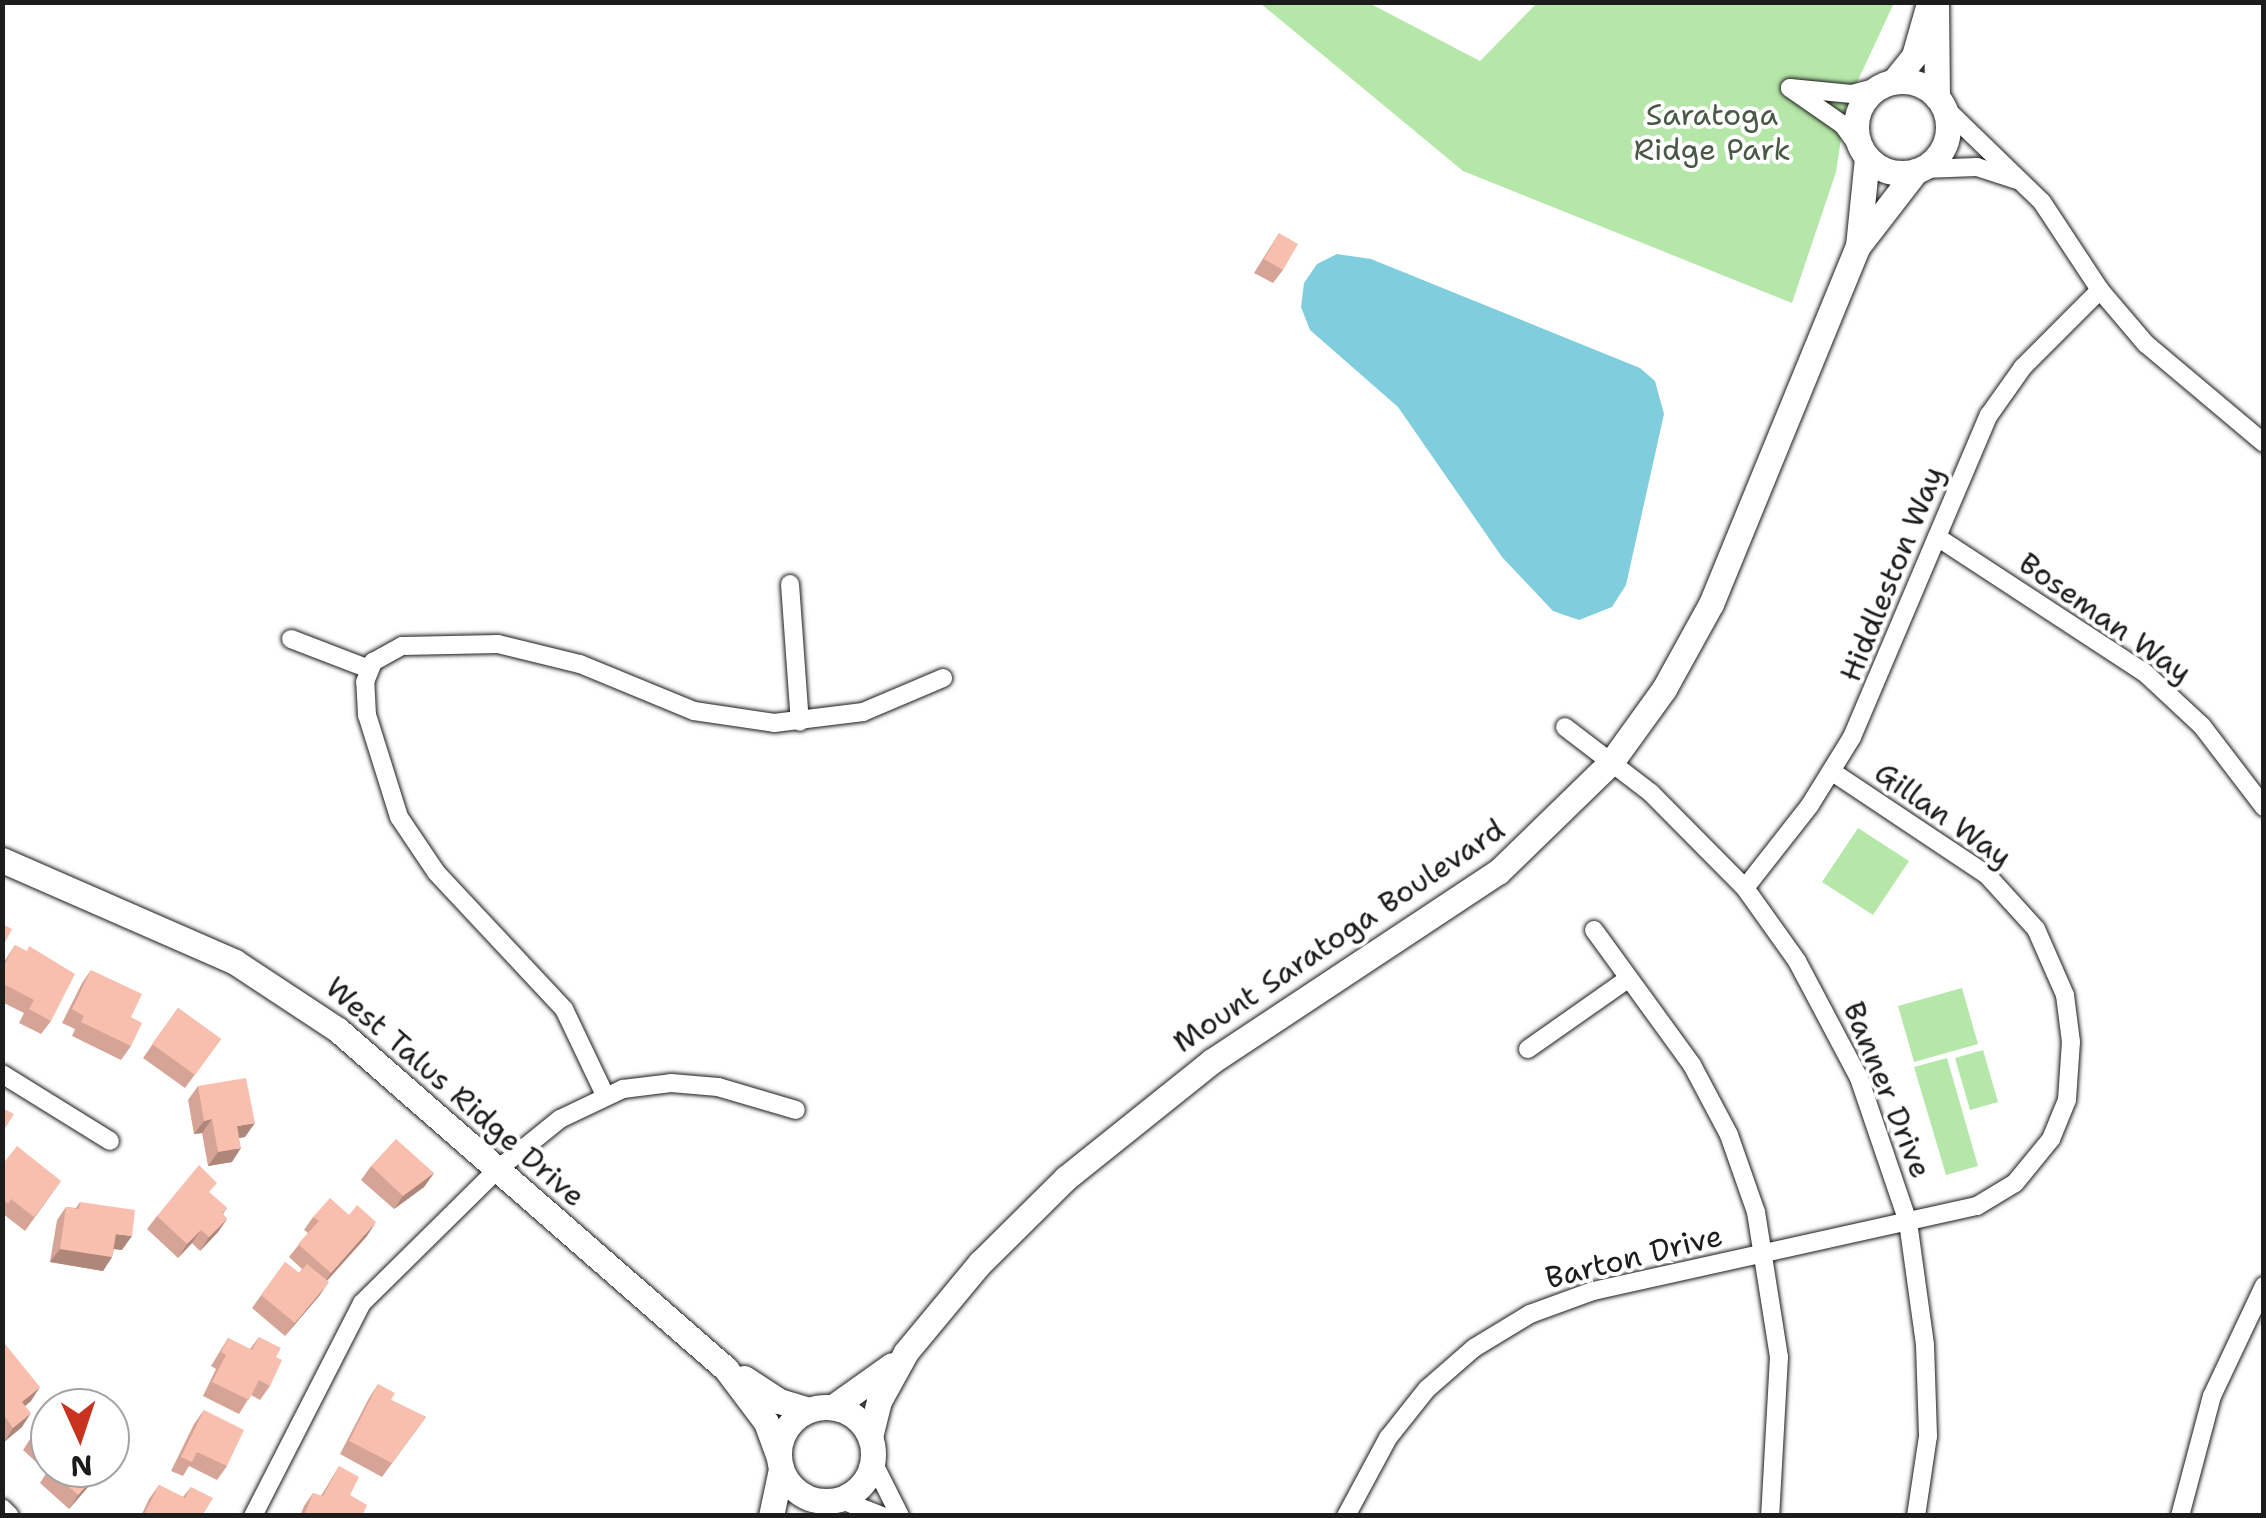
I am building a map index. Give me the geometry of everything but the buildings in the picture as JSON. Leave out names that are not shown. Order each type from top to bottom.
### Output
[{"type":"street","points":[[1864,153],[1858,112],[1914,56],[1929,2]]},
{"type":"street","points":[[1919,170],[1946,142],[1936,2]]},
{"type":"street","points":[[2022,182],[1977,167],[1884,170],[1864,153],[1843,125],[1790,88],[1840,94],[1888,84],[1917,84],[1941,102],[2022,182],[2055,218],[2100,290],[2174,372],[2264,443]]},
{"type":"street","name":"Mount Saratoga Boulevard","points":[[1858,246],[1864,153]]},
{"type":"street","name":"Mount Saratoga Boulevard","points":[[871,1450],[879,1400],[906,1352],[980,1263],[1104,1143],[1281,1012],[1498,872],[1612,760],[1664,689],[1711,604],[1858,246],[1919,170]]},
{"type":"street","name":"Hiddleston Way","points":[[1745,888],[1831,772],[1880,680],[1977,439],[2004,391],[2100,290]]},
{"type":"street","name":"Boseman Way","points":[[1937,537],[2145,673],[2202,726],[2264,808]]},
{"type":"street","points":[[790,584],[800,722]]},
{"type":"street","points":[[292,639],[369,669]]},
{"type":"street","points":[[605,1096],[564,1009],[436,872],[404,826],[372,738],[364,688],[369,669],[381,654],[402,646],[498,644],[553,655],[721,718],[800,722],[863,712],[943,678]]},
{"type":"street","name":"Banner Drive","points":[[1565,727],[1612,760],[1745,888],[1840,1038],[1876,1119],[1908,1222],[1928,1376],[1916,1516]]},
{"type":"street","name":"Gillan Way","points":[[1831,772],[2006,891],[2048,950],[2069,1018],[2067,1100],[2038,1158],[1992,1199],[1908,1222]]},
{"type":"street","name":"West Talus Ridge Drive","points":[[2,860],[202,945],[268,981],[338,1030],[726,1369],[779,1402],[821,1409]]},
{"type":"street","points":[[1594,930],[1711,1099],[1744,1174],[1765,1253],[1780,1392],[1770,1516]]},
{"type":"street","points":[[1528,1049],[1629,978]]},
{"type":"street","points":[[2,1074],[110,1141]]},
{"type":"street","points":[[253,1516],[362,1302],[497,1170],[560,1119],[605,1096],[656,1083],[694,1084],[796,1110]]},
{"type":"street","name":"Barton Drive","points":[[1346,1516],[1407,1412],[1450,1368],[1501,1330],[1592,1291],[1908,1222]]},
{"type":"street","points":[[2180,1516],[2212,1396],[2264,1286]]},
{"type":"street","name":"Mount Saratoga Boulevard","points":[[821,1409],[906,1352]]},
{"type":"street","name":"West Talus Ridge Drive","points":[[726,1369],[766,1422],[780,1463]]},
{"type":"street","points":[[770,1516],[790,1424],[821,1409],[859,1420],[900,1516]]},
{"type":"street","points":[[796,1516],[857,1490],[871,1450]]},
{"type":"street","points":[[780,1463],[804,1496],[833,1500],[882,1516]]},
{"type":"street","points":[[2,1508],[10,1516]]},
{"type":"green space","name":"Saratoga Ridge Park","points":[[1260,3],[1369,3],[1480,61],[1537,3],[1894,3],[1846,106],[1836,172],[1792,303],[1463,171]]},
{"type":"green space","points":[[1858,828],[1909,861],[1873,915],[1822,882]]},
{"type":"green space","points":[[1962,988],[1978,1044],[1914,1062],[1898,1006]]},
{"type":"green space","points":[[1983,1050],[1998,1102],[1970,1110],[1955,1058]]},
{"type":"green space","points":[[1947,1058],[1978,1166],[1946,1175],[1914,1067]]},
{"type":"water","points":[[1337,254],[1371,259],[1640,368],[1655,381],[1664,414],[1626,585],[1612,607],[1579,620],[1553,611],[1502,557],[1398,407],[1310,330],[1301,307],[1304,283],[1317,264]]}]
